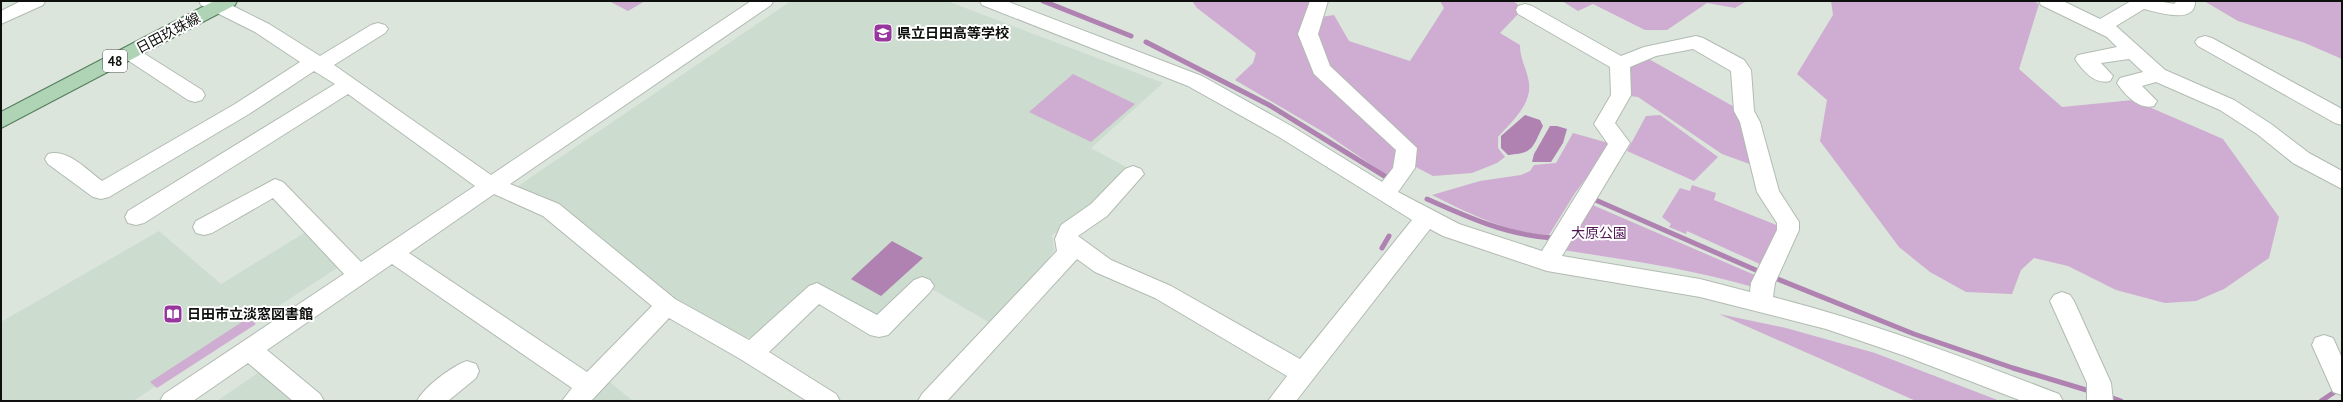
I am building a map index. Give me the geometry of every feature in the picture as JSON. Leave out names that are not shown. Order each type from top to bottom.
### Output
[{"type":"main road","name":"日田玖珠線","points":[[1,121],[130,53],[218,3]]},
{"type":"street","points":[[1,18],[36,1]]},
{"type":"street","points":[[173,401],[764,1]]},
{"type":"street","points":[[989,1],[1195,81],[1286,132],[1426,219],[1451,230],[1547,262],[1700,288],[1761,302],[1827,320],[1914,349],[2050,401]]},
{"type":"street","points":[[1319,1],[1308,34],[1321,69],[1406,148],[1408,160],[1402,172],[1384,194]]},
{"type":"street","points":[[2102,26],[2141,3],[2177,11],[2186,5],[2186,1]]},
{"type":"street","points":[[218,3],[262,28],[349,84],[479,179],[551,210],[667,305],[751,353],[827,401]]},
{"type":"street","points":[[2055,3],[2114,32],[2158,75],[2227,106],[2264,129],[2301,158],[2342,181]]},
{"type":"street","points":[[1525,10],[1620,64]]},
{"type":"street","points":[[56,160],[101,191],[378,29]]},
{"type":"street","points":[[1620,64],[1650,51],[1696,42],[1730,60],[1741,70],[1744,110],[1750,122],[1768,192],[1788,222],[1788,230],[1763,284],[1761,302]]},
{"type":"street","points":[[2205,42],[2342,118]]},
{"type":"street","points":[[2103,76],[2085,59],[2125,52],[2136,53]]},
{"type":"street","points":[[130,53],[195,95]]},
{"type":"street","points":[[1547,262],[1619,143],[1604,124],[1621,95],[1620,64]]},
{"type":"street","points":[[2147,101],[2127,84],[2158,75]]},
{"type":"street","points":[[136,217],[349,84]]},
{"type":"street","points":[[2287,163],[2321,181],[2342,187]]},
{"type":"street","points":[[931,401],[1069,253],[1066,239],[1069,231],[1099,210],[1133,174]]},
{"type":"street","points":[[204,227],[275,187],[360,275]]},
{"type":"street","points":[[1281,401],[1426,219]]},
{"type":"street","points":[[1066,239],[1102,266],[1170,296],[1303,373]]},
{"type":"street","points":[[392,253],[582,394],[667,305]]},
{"type":"street","points":[[751,353],[817,292],[879,328],[922,286]]},
{"type":"street","points":[[2062,301],[2084,345],[2099,396]]},
{"type":"street","points":[[2324,345],[2341,382]]},
{"type":"street","points":[[250,350],[311,401]]},
{"type":"street","points":[[430,401],[467,371]]},
{"type":"shaded area","points":[[791,1],[947,1],[1163,83],[1091,148],[1126,167],[1090,210],[1052,235],[1054,250],[1037,277],[990,323],[920,282],[879,323],[815,289],[762,335],[742,338],[676,303],[561,208],[518,186]]},
{"type":"shaded area","points":[[1525,115],[1540,120],[1543,126],[1537,140],[1528,151],[1508,155],[1501,148],[1501,136]]},
{"type":"shaded area","points":[[1550,126],[1557,126],[1567,129],[1563,143],[1551,162],[1532,162],[1534,154]]},
{"type":"shaded area","points":[[159,231],[221,284],[306,232],[340,266],[133,401],[1,401],[1,322]]},
{"type":"shaded area","points":[[892,241],[923,258],[881,296],[851,279]]},
{"type":"shaded area","points":[[262,370],[299,401],[217,401]]},
{"type":"shaded area","points":[[606,379],[633,401],[581,401]]},
{"type":"green space","points":[[609,1],[645,1],[628,11]]},
{"type":"green space","points":[[1192,1],[1316,1],[1319,70],[1403,149],[1392,179],[1325,133],[1235,80],[1253,63],[1256,53],[1197,8]]},
{"type":"green space","points":[[1440,1],[1513,1],[1520,6],[1520,12],[1500,33],[1520,45],[1529,87],[1528,95],[1521,110],[1498,137],[1498,148],[1505,157],[1497,163],[1472,173],[1433,176],[1412,165],[1325,67],[1315,33],[1321,17],[1334,15],[1349,41],[1410,61],[1444,8]]},
{"type":"green space","points":[[1562,1],[1747,1],[1735,8],[1707,3],[1667,30],[1645,30],[1593,4],[1578,11]]},
{"type":"green space","points":[[1831,1],[2033,1],[2039,4],[2019,69],[2062,107],[2133,100],[2223,139],[2279,217],[2269,258],[2224,289],[2196,301],[2165,303],[2116,290],[2068,266],[2034,258],[2021,270],[2012,294],[1966,292],[1930,272],[1899,247],[1820,141],[1827,100],[1797,74],[1833,15]]},
{"type":"green space","points":[[2204,1],[2342,1],[2342,59],[2305,43],[2238,21]]},
{"type":"green space","points":[[1647,58],[1738,109],[1755,166],[1722,154],[1638,97],[1630,96],[1627,68]]},
{"type":"green space","points":[[1073,74],[1135,104],[1091,142],[1029,112]]},
{"type":"green space","points":[[1660,115],[1718,157],[1694,181],[1627,151],[1646,116]]},
{"type":"green space","points":[[1573,133],[1612,144],[1575,193],[1549,235],[1535,234],[1505,227],[1474,215],[1432,195],[1480,181],[1521,175],[1530,171],[1534,165],[1556,163]]},
{"type":"green space","points":[[1692,185],[1716,193],[1714,200],[1781,227],[1762,265],[1687,231],[1686,234],[1669,227],[1671,224],[1662,217],[1680,188],[1690,191]]},
{"type":"green space","name":"大原公園","points":[[1588,203],[1757,276],[1753,287],[1683,270],[1563,250]]},
{"type":"green space","points":[[1719,314],[1786,328],[1875,353],[2000,401],[1916,401]]},
{"type":"green space","points":[[248,318],[256,324],[157,388],[150,382]]},
{"type":"waterway","points":[[1043,1],[1131,36]]},
{"type":"waterway","points":[[1146,42],[1269,105],[1386,177]]},
{"type":"waterway","points":[[1591,198],[1758,271]]},
{"type":"waterway","points":[[1427,199],[1503,229],[1535,236],[1552,238],[1554,235]]},
{"type":"waterway","points":[[1382,248],[1389,236]]},
{"type":"waterway","points":[[1775,278],[1914,334],[2013,368],[2093,392]]},
{"type":"waterway","points":[[2321,401],[2342,387]]},
{"type":"waterway","points":[[2107,396],[2121,401]]},
{"type":"place","name":"県立日田高等学校","points":[[883,33]]},
{"type":"place","name":"日田市立淡窓図書館","points":[[173,314]]}]
